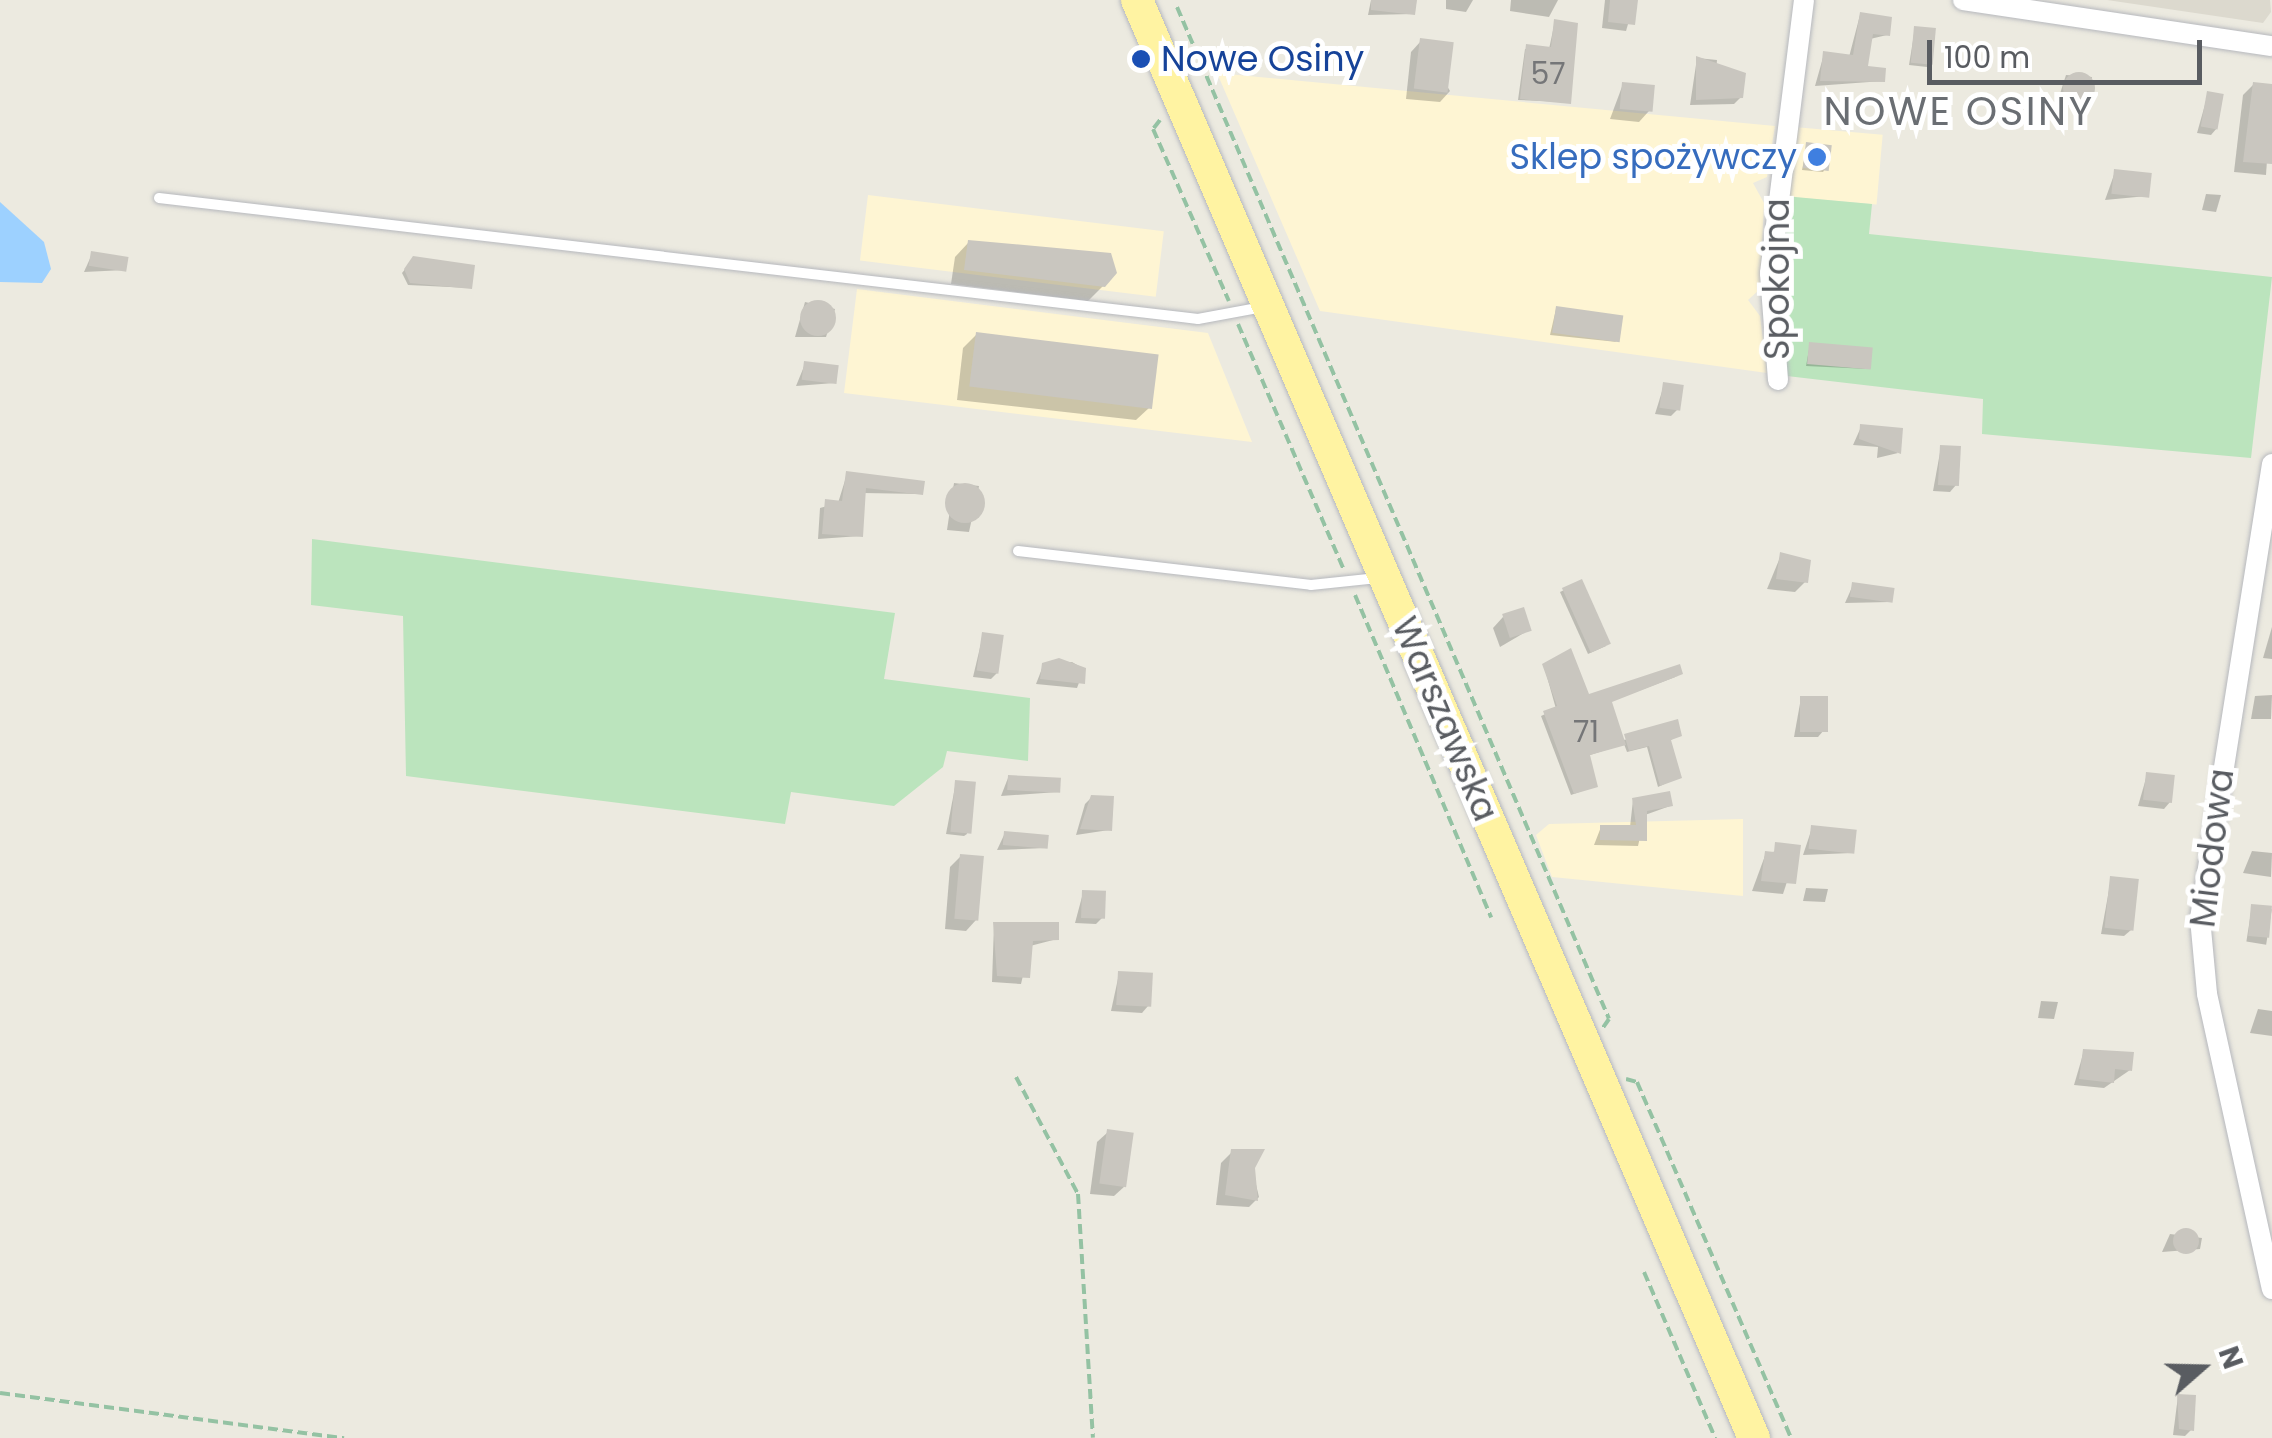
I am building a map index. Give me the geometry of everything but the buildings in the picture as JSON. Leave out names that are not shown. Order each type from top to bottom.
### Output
[{"type":"main road","name":"Warszawska","points":[[1138,0],[1754,1438]]},
{"type":"street","name":"Spokojna","points":[[1778,380],[1770,272],[1804,0]]},
{"type":"street","points":[[1963,0],[2272,46]]},
{"type":"street","name":"Miodowa","points":[[2272,464],[2203,867],[2200,937],[2272,1290]]},
{"type":"lane","points":[[158,198],[1235,317],[1268,304]]},
{"type":"lane","points":[[1018,551],[1352,587],[1384,576]]},
{"type":"path","points":[[1177,7],[1609,1019],[1599,1031],[1606,1048]]},
{"type":"path","points":[[1166,114],[1153,129],[1492,917]]},
{"type":"path","points":[[1613,1064],[1620,1080],[1637,1082],[1791,1438]]},
{"type":"path","points":[[1016,1077],[1078,1194],[1093,1438]]},
{"type":"path","points":[[1644,1272],[1715,1438]]},
{"type":"path","points":[[0,1392],[344,1438]]},
{"type":"shaded area","points":[[2107,0],[2270,0],[2271,12],[2263,23]]},
{"type":"shaded area","points":[[1217,73],[1775,126],[1767,177],[1753,183],[1764,203],[1760,289],[1748,300],[1760,316],[1767,373],[1320,311]]},
{"type":"shaded area","points":[[1794,127],[1883,135],[1877,204],[1788,197]]},
{"type":"shaded area","points":[[868,195],[1164,231],[1156,297],[860,261]]},
{"type":"shaded area","points":[[857,289],[1208,333],[1252,442],[844,393]]},
{"type":"shaded area","points":[[1743,819],[1743,896],[1552,877],[1536,835],[1549,824]]},
{"type":"green space","points":[[1784,196],[1872,204],[1869,234],[2272,277],[2251,458],[1982,434],[1983,399],[1787,376],[1777,292]]},
{"type":"green space","points":[[312,539],[895,613],[884,679],[1030,698],[1028,761],[947,751],[943,767],[894,806],[791,792],[785,824],[406,776],[403,616],[311,605]]},
{"type":"water","points":[[0,202],[44,242],[51,269],[42,283],[0,282]]},
{"type":"place","name":"Nowe Osiny","points":[[1141,59]]},
{"type":"place","name":"Sklep spożywczy","points":[[1817,157]]},
{"type":"district","name":"NOWE OSINY","points":[[1959,111]]}]
